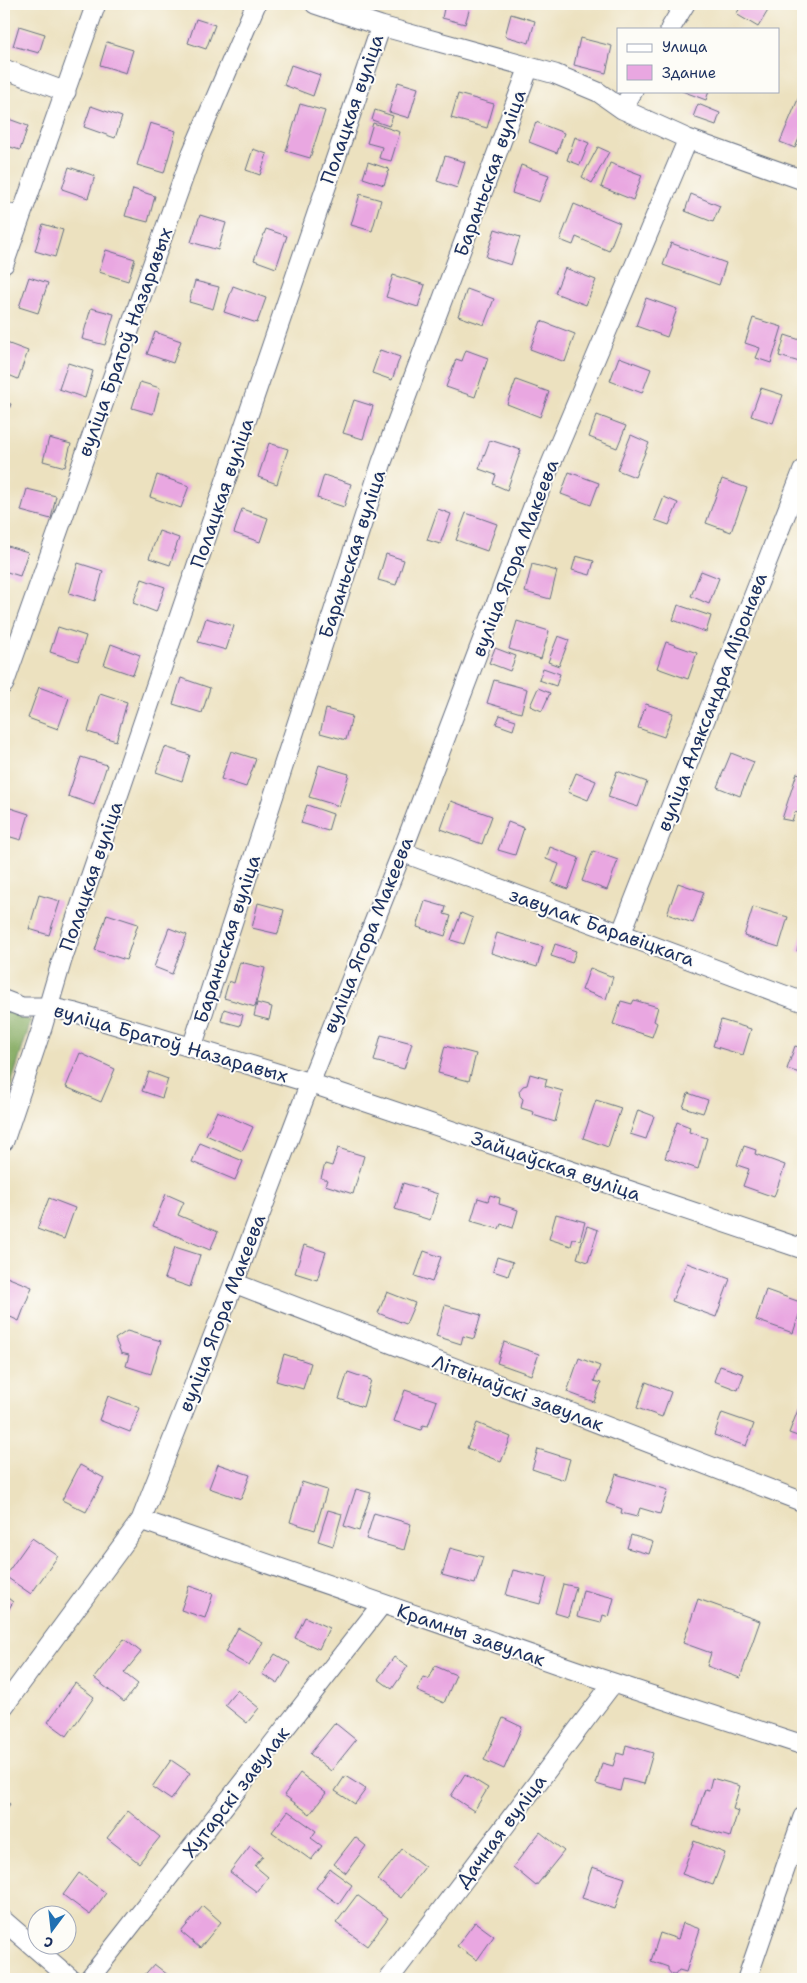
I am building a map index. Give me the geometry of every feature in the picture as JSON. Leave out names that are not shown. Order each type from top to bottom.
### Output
[{"type":"street","points":[[4,264],[12,214],[66,92],[96,4]]},
{"type":"street","name":"вуліца Братоў Назаравых","points":[[4,684],[192,153],[256,4]]},
{"type":"street","points":[[315,4],[381,26],[555,74],[598,92],[622,109],[688,138],[803,180]]},
{"type":"street","points":[[671,28],[685,4]]},
{"type":"street","name":"Полацкая вуліца","points":[[4,1141],[62,960],[381,26]]},
{"type":"street","name":"Бараньская вуліца","points":[[192,1047],[382,462],[529,67]]},
{"type":"street","points":[[4,69],[66,92]]},
{"type":"street","points":[[622,109],[632,92]]},
{"type":"street","name":"вуліца Ягора Макеева","points":[[4,1706],[141,1520],[310,1083],[402,852],[534,504],[688,138]]},
{"type":"street","name":"вуліца Аляксандра Міронава","points":[[621,934],[803,470]]},
{"type":"street","name":"завулак Баравіцкага","points":[[402,852],[803,1002]]},
{"type":"street","name":"вуліца Братоў Назаравых","points":[[4,1000],[22,1007],[48,1006],[76,1013],[310,1083]]},
{"type":"street","name":"Зайцаўская вуліца","points":[[310,1083],[803,1249]]},
{"type":"street","name":"Літвінаўскі завулак","points":[[234,1283],[803,1502]]},
{"type":"street","name":"Крамны завулак","points":[[141,1520],[613,1683],[803,1745]]},
{"type":"street","name":"Хутарскі завулак","points":[[89,1979],[382,1604]]},
{"type":"street","name":"Дачная вуліца","points":[[389,1979],[613,1683]]},
{"type":"street","points":[[747,1979],[803,1817]]},
{"type":"street","points":[[4,1921],[71,1979]]},
{"type":"green space","points":[[4,1009],[31,1021],[4,1107]]},
{"type":"building","points":[[445,4],[471,4],[465,24],[442,18]]},
{"type":"building","points":[[743,4],[772,4],[758,27],[736,14]]},
{"type":"building","points":[[511,14],[535,21],[529,43],[505,36]]},
{"type":"building","points":[[196,19],[215,25],[206,49],[188,43]]},
{"type":"building","points":[[19,26],[45,34],[39,53],[13,46]]},
{"type":"building","points":[[580,38],[612,46],[606,73],[574,65]]},
{"type":"building","points":[[107,42],[133,50],[126,73],[100,65]]},
{"type":"building","points":[[291,65],[320,75],[313,96],[284,85]]},
{"type":"building","points":[[398,82],[418,88],[409,118],[389,112]]},
{"type":"building","points":[[685,92],[709,92],[706,100]]},
{"type":"building","points":[[801,92],[803,93],[803,129],[795,148],[780,142]]},
{"type":"building","points":[[458,94],[494,104],[487,128],[451,118]]},
{"type":"building","points":[[300,104],[325,111],[310,158],[286,151]]},
{"type":"building","points":[[698,104],[720,113],[716,125],[693,117]]},
{"type":"building","points":[[91,106],[122,117],[115,138],[84,127]]},
{"type":"building","points":[[375,110],[393,116],[389,126],[372,120]]},
{"type":"building","points":[[6,118],[28,126],[20,150],[4,145]]},
{"type":"building","points":[[536,122],[564,133],[557,153],[529,142]]},
{"type":"building","points":[[150,123],[176,131],[164,173],[137,165]]},
{"type":"building","points":[[373,123],[400,132],[391,161],[379,158],[382,147],[367,143]]},
{"type":"building","points":[[575,137],[589,143],[580,165],[567,160]]},
{"type":"building","points":[[598,147],[609,152],[592,183],[582,177]]},
{"type":"building","points":[[253,149],[267,154],[260,175],[246,170]]},
{"type":"building","points":[[445,156],[465,162],[457,188],[437,181]]},
{"type":"building","points":[[368,162],[389,169],[384,185],[363,178]]},
{"type":"building","points":[[610,163],[642,175],[633,200],[601,187]]},
{"type":"building","points":[[521,165],[549,175],[539,202],[512,193]]},
{"type":"building","points":[[69,167],[95,176],[88,198],[62,189]]},
{"type":"building","points":[[133,189],[155,196],[148,222],[125,216]]},
{"type":"building","points":[[360,194],[381,200],[372,231],[351,225]]},
{"type":"building","points":[[691,194],[720,206],[713,222],[685,211]]},
{"type":"building","points":[[574,204],[620,223],[609,251],[576,237],[573,245],[560,240]]},
{"type":"building","points":[[200,215],[226,223],[218,250],[191,242]]},
{"type":"building","points":[[43,224],[63,230],[55,257],[35,251]]},
{"type":"building","points":[[266,229],[287,236],[276,268],[254,260]]},
{"type":"building","points":[[495,229],[520,237],[511,265],[486,257]]},
{"type":"building","points":[[671,243],[726,263],[719,285],[663,265]]},
{"type":"building","points":[[106,250],[135,259],[128,281],[99,272]]},
{"type":"building","points":[[565,268],[596,280],[586,305],[555,293]]},
{"type":"building","points":[[393,275],[425,285],[418,307],[386,297]]},
{"type":"building","points":[[29,277],[48,283],[38,313],[19,307]]},
{"type":"building","points":[[195,281],[219,287],[213,309],[189,302]]},
{"type":"building","points":[[233,286],[266,298],[257,323],[224,312]]},
{"type":"building","points":[[467,289],[494,299],[484,325],[458,316]]},
{"type":"building","points":[[646,298],[677,309],[667,337],[636,326]]},
{"type":"building","points":[[91,308],[114,314],[105,345],[82,339]]},
{"type":"building","points":[[753,318],[782,327],[771,363],[756,358],[760,348],[745,343]]},
{"type":"building","points":[[541,321],[575,334],[565,362],[530,349]]},
{"type":"building","points":[[155,332],[181,341],[173,363],[147,354]]},
{"type":"building","points":[[785,335],[803,341],[803,363],[779,356]]},
{"type":"building","points":[[4,342],[28,351],[18,379],[4,373]]},
{"type":"building","points":[[380,350],[400,357],[392,380],[372,373]]},
{"type":"building","points":[[466,350],[488,358],[475,397],[446,387],[456,359],[462,361]]},
{"type":"building","points":[[619,357],[651,369],[642,393],[610,381]]},
{"type":"building","points":[[68,363],[93,371],[85,398],[59,389]]},
{"type":"building","points":[[516,380],[549,392],[540,417],[507,404]]},
{"type":"building","points":[[140,382],[160,388],[153,414],[132,408]]},
{"type":"building","points":[[761,388],[783,395],[773,423],[751,416]]},
{"type":"building","points":[[354,400],[373,406],[363,439],[343,433]]},
{"type":"building","points":[[4,402],[11,404],[4,424]]},
{"type":"building","points":[[597,415],[626,426],[617,448],[589,437]]},
{"type":"building","points":[[631,435],[649,443],[635,477],[617,470]]},
{"type":"building","points":[[49,438],[71,444],[65,467],[43,461]]},
{"type":"building","points":[[490,440],[521,450],[507,490],[493,484],[496,475],[479,469]]},
{"type":"building","points":[[269,443],[288,449],[277,484],[258,477]]},
{"type":"building","points":[[569,472],[599,483],[591,505],[561,494]]},
{"type":"building","points":[[157,475],[189,486],[181,508],[150,497]]},
{"type":"building","points":[[324,475],[351,484],[344,507],[317,498]]},
{"type":"building","points":[[722,479],[747,488],[731,532],[706,523]]},
{"type":"building","points":[[27,489],[56,496],[51,519],[21,511]]},
{"type":"building","points":[[664,497],[678,503],[669,525],[655,520]]},
{"type":"building","points":[[242,509],[268,518],[260,542],[234,533]]},
{"type":"building","points":[[438,509],[451,514],[440,544],[427,540]]},
{"type":"building","points":[[466,513],[497,524],[487,551],[456,540]]},
{"type":"building","points":[[159,531],[179,538],[170,565],[149,558]]},
{"type":"building","points":[[4,545],[28,552],[20,576],[4,571]]},
{"type":"building","points":[[386,554],[404,560],[396,585],[378,580]]},
{"type":"building","points":[[576,556],[594,561],[590,575],[572,570]]},
{"type":"building","points":[[78,563],[103,571],[95,601],[69,593]]},
{"type":"building","points":[[532,564],[557,571],[550,599],[525,592]]},
{"type":"building","points":[[701,571],[719,578],[709,604],[691,596]]},
{"type":"building","points":[[142,579],[165,587],[156,612],[133,603]]},
{"type":"building","points":[[678,605],[711,616],[706,632],[673,620]]},
{"type":"building","points":[[206,618],[234,626],[226,650],[198,642]]},
{"type":"building","points":[[517,621],[549,631],[541,659],[509,649]]},
{"type":"building","points":[[58,627],[86,636],[78,661],[50,652]]},
{"type":"building","points":[[558,636],[569,640],[559,666],[548,662]]},
{"type":"building","points":[[666,642],[697,653],[688,679],[657,668]]},
{"type":"building","points":[[111,644],[140,655],[133,675],[104,665]]},
{"type":"building","points":[[495,648],[516,656],[510,671],[489,663]]},
{"type":"building","points":[[543,668],[560,674],[556,686],[539,680]]},
{"type":"building","points":[[181,678],[210,688],[202,713],[173,704]]},
{"type":"building","points":[[494,680],[527,689],[521,713],[487,703]]},
{"type":"building","points":[[39,687],[69,698],[58,729],[28,718]]},
{"type":"building","points":[[538,688],[550,693],[542,711],[530,706]]},
{"type":"building","points":[[100,693],[127,702],[116,741],[88,732]]},
{"type":"building","points":[[646,704],[673,713],[664,737],[638,728]]},
{"type":"building","points":[[326,709],[352,716],[346,740],[320,733]]},
{"type":"building","points":[[500,715],[516,720],[513,730],[496,724]]},
{"type":"building","points":[[165,747],[190,755],[182,781],[156,772]]},
{"type":"building","points":[[231,751],[256,759],[246,787],[221,779]]},
{"type":"building","points":[[731,753],[754,762],[740,796],[717,787]]},
{"type":"building","points":[[81,757],[107,765],[94,805],[68,796]]},
{"type":"building","points":[[319,765],[349,774],[339,806],[309,797]]},
{"type":"building","points":[[617,771],[647,782],[638,807],[608,797]]},
{"type":"building","points":[[576,773],[596,781],[588,800],[568,792]]},
{"type":"building","points":[[797,773],[803,775],[803,815],[795,812],[792,821],[782,819]]},
{"type":"building","points":[[451,801],[492,816],[482,844],[441,829]]},
{"type":"building","points":[[307,805],[333,814],[328,831],[301,823]]},
{"type":"building","points":[[4,806],[29,814],[21,840],[4,835]]},
{"type":"building","points":[[508,822],[524,828],[515,855],[498,850]]},
{"type":"building","points":[[550,847],[579,858],[568,889],[552,883],[559,864],[546,859]]},
{"type":"building","points":[[593,851],[618,860],[607,890],[582,881]]},
{"type":"building","points":[[678,883],[704,892],[693,923],[667,914]]},
{"type":"building","points":[[39,895],[60,901],[49,935],[29,929]]},
{"type":"building","points":[[425,901],[446,907],[444,914],[451,916],[445,936],[417,927]]},
{"type":"building","points":[[258,903],[284,910],[278,934],[252,928]]},
{"type":"building","points":[[753,907],[788,917],[779,947],[744,936]]},
{"type":"building","points":[[461,913],[473,918],[464,944],[451,940]]},
{"type":"building","points":[[107,914],[138,924],[126,960],[95,950]]},
{"type":"building","points":[[169,928],[187,935],[172,974],[154,967]]},
{"type":"building","points":[[803,931],[803,953],[797,951]]},
{"type":"building","points":[[497,933],[543,947],[537,967],[491,953]]},
{"type":"building","points":[[555,944],[576,951],[572,963],[551,956]]},
{"type":"building","points":[[240,962],[265,968],[255,1007],[224,998],[229,981],[234,983]]},
{"type":"building","points":[[590,968],[613,977],[606,999],[582,990]]},
{"type":"building","points":[[634,1000],[658,1007],[654,1021],[657,1023],[652,1037],[613,1024],[621,1001],[632,1004]]},
{"type":"building","points":[[257,1003],[272,1007],[269,1020],[254,1016]]},
{"type":"building","points":[[224,1009],[243,1015],[240,1026],[221,1021]]},
{"type":"building","points":[[721,1020],[751,1029],[743,1055],[713,1046]]},
{"type":"building","points":[[381,1035],[412,1043],[404,1069],[374,1061]]},
{"type":"building","points":[[445,1046],[476,1054],[469,1081],[438,1073]]},
{"type":"building","points":[[795,1046],[803,1048],[803,1074],[787,1069]]},
{"type":"building","points":[[80,1053],[115,1069],[101,1102],[66,1087]]},
{"type":"building","points":[[149,1072],[168,1079],[162,1098],[142,1091]]},
{"type":"building","points":[[530,1074],[547,1079],[545,1086],[563,1091],[555,1122],[533,1115],[534,1112],[521,1108],[523,1099],[519,1091],[523,1086],[527,1085]]},
{"type":"building","points":[[688,1093],[708,1100],[703,1113],[683,1107]]},
{"type":"building","points":[[596,1100],[621,1108],[608,1147],[583,1138]]},
{"type":"building","points":[[638,1110],[654,1116],[646,1139],[630,1134]]},
{"type":"building","points":[[217,1111],[253,1127],[242,1151],[206,1135]]},
{"type":"building","points":[[677,1122],[690,1127],[689,1132],[707,1138],[698,1169],[665,1158]]},
{"type":"building","points":[[200,1143],[243,1161],[235,1180],[192,1162]]},
{"type":"building","points":[[744,1146],[756,1150],[755,1154],[785,1165],[774,1197],[743,1186],[749,1169],[737,1165]]},
{"type":"building","points":[[338,1148],[364,1156],[353,1194],[325,1185],[327,1180],[321,1178],[325,1164],[332,1166]]},
{"type":"building","points":[[403,1183],[438,1194],[430,1220],[395,1209]]},
{"type":"building","points":[[166,1194],[184,1202],[178,1215],[218,1232],[210,1250],[153,1226]]},
{"type":"building","points":[[490,1195],[500,1198],[499,1204],[518,1210],[513,1228],[501,1224],[499,1229],[471,1221],[478,1198],[488,1201]]},
{"type":"building","points":[[49,1198],[75,1208],[64,1239],[37,1229]]},
{"type":"building","points":[[556,1214],[585,1222],[580,1240],[573,1239],[571,1246],[549,1239]]},
{"type":"building","points":[[587,1226],[598,1230],[588,1262],[577,1258]]},
{"type":"building","points":[[304,1245],[326,1252],[317,1280],[295,1273]]},
{"type":"building","points":[[175,1247],[200,1255],[190,1287],[164,1278]]},
{"type":"building","points":[[424,1251],[441,1257],[432,1282],[415,1276]]},
{"type":"building","points":[[497,1257],[513,1262],[508,1276],[493,1271]]},
{"type":"building","points":[[687,1263],[730,1279],[716,1317],[672,1301]]},
{"type":"building","points":[[4,1276],[32,1287],[19,1321],[4,1314]]},
{"type":"building","points":[[766,1290],[803,1303],[793,1333],[756,1320]]},
{"type":"building","points":[[387,1292],[415,1303],[406,1324],[378,1313]]},
{"type":"building","points":[[445,1305],[481,1315],[474,1339],[463,1336],[461,1344],[436,1336]]},
{"type":"building","points":[[127,1331],[161,1341],[151,1374],[126,1366],[129,1355],[121,1353],[115,1339]]},
{"type":"building","points":[[504,1342],[539,1354],[531,1375],[497,1363]]},
{"type":"building","points":[[284,1354],[311,1363],[303,1389],[276,1381]]},
{"type":"building","points":[[579,1358],[600,1366],[594,1381],[601,1383],[594,1402],[567,1392]]},
{"type":"building","points":[[720,1366],[744,1374],[738,1390],[714,1381]]},
{"type":"building","points":[[348,1372],[371,1380],[363,1407],[339,1399]]},
{"type":"building","points":[[646,1382],[671,1392],[662,1417],[637,1408]]},
{"type":"building","points":[[405,1390],[437,1401],[428,1426],[423,1425],[421,1430],[394,1421]]},
{"type":"building","points":[[108,1396],[140,1408],[130,1432],[99,1420]]},
{"type":"building","points":[[803,1397],[803,1438],[789,1433]]},
{"type":"building","points":[[722,1413],[754,1424],[746,1446],[714,1435]]},
{"type":"building","points":[[477,1423],[511,1437],[501,1462],[467,1448]]},
{"type":"building","points":[[538,1449],[570,1459],[564,1480],[532,1469]]},
{"type":"building","points":[[218,1464],[250,1475],[241,1499],[209,1488]]},
{"type":"building","points":[[80,1465],[104,1478],[86,1512],[62,1500]]},
{"type":"building","points":[[616,1474],[668,1490],[660,1514],[640,1508],[637,1517],[621,1513],[622,1509],[606,1503]]},
{"type":"building","points":[[302,1482],[327,1490],[315,1530],[290,1522]]},
{"type":"building","points":[[356,1489],[371,1493],[359,1531],[344,1526]]},
{"type":"building","points":[[328,1510],[342,1514],[333,1546],[318,1541]]},
{"type":"building","points":[[374,1513],[411,1524],[404,1550],[366,1539]]},
{"type":"building","points":[[631,1535],[653,1542],[649,1554],[627,1548]]},
{"type":"building","points":[[32,1538],[58,1556],[31,1594],[5,1576]]},
{"type":"building","points":[[450,1548],[483,1557],[475,1584],[442,1575]]},
{"type":"building","points":[[513,1570],[547,1578],[540,1604],[506,1595]]},
{"type":"building","points":[[563,1584],[576,1587],[568,1617],[555,1613]]},
{"type":"building","points":[[189,1586],[213,1594],[205,1618],[181,1610]]},
{"type":"building","points":[[583,1590],[614,1598],[609,1617],[603,1615],[601,1623],[577,1617]]},
{"type":"building","points":[[4,1595],[13,1602],[4,1617]]},
{"type":"building","points":[[698,1599],[760,1621],[740,1678],[707,1666],[711,1653],[683,1643]]},
{"type":"building","points":[[305,1617],[329,1628],[319,1649],[295,1638]]},
{"type":"building","points":[[238,1628],[263,1642],[249,1666],[225,1652]]},
{"type":"building","points":[[124,1639],[141,1652],[124,1673],[138,1684],[124,1702],[94,1678]]},
{"type":"building","points":[[275,1654],[290,1663],[278,1684],[262,1674]]},
{"type":"building","points":[[394,1657],[408,1666],[392,1689],[378,1679]]},
{"type":"building","points":[[435,1666],[456,1675],[444,1703],[417,1691],[423,1677],[429,1679]]},
{"type":"building","points":[[75,1683],[94,1697],[67,1736],[48,1722]]},
{"type":"building","points":[[237,1690],[259,1708],[247,1723],[225,1705]]},
{"type":"building","points":[[503,1718],[522,1727],[504,1769],[484,1760]]},
{"type":"building","points":[[335,1723],[356,1740],[331,1771],[310,1754]]},
{"type":"building","points":[[626,1745],[653,1753],[644,1784],[623,1779],[620,1791],[596,1784],[602,1763],[613,1766],[617,1753],[624,1755]]},
{"type":"building","points":[[171,1760],[190,1773],[171,1800],[152,1787]]},
{"type":"building","points":[[300,1773],[326,1793],[310,1814],[284,1795]]},
{"type":"building","points":[[465,1774],[488,1788],[474,1811],[451,1796]]},
{"type":"building","points":[[345,1776],[366,1789],[355,1804],[335,1791]]},
{"type":"building","points":[[712,1778],[740,1786],[733,1809],[738,1811],[730,1837],[693,1826],[705,1789],[709,1790]]},
{"type":"building","points":[[4,1800],[10,1804],[4,1813]]},
{"type":"building","points":[[128,1811],[160,1837],[139,1863],[107,1838]]},
{"type":"building","points":[[288,1811],[316,1831],[311,1838],[322,1846],[311,1860],[272,1832]]},
{"type":"building","points":[[540,1832],[564,1851],[536,1886],[513,1867]]},
{"type":"building","points":[[355,1837],[366,1846],[346,1873],[334,1864]]},
{"type":"building","points":[[694,1841],[725,1853],[713,1885],[682,1874]]},
{"type":"building","points":[[250,1846],[263,1856],[255,1866],[268,1877],[257,1892],[230,1872]]},
{"type":"building","points":[[402,1849],[425,1867],[401,1898],[378,1880]]},
{"type":"building","points":[[592,1867],[625,1878],[615,1909],[582,1898]]},
{"type":"building","points":[[330,1869],[352,1885],[339,1904],[316,1888]]},
{"type":"building","points":[[79,1873],[106,1893],[90,1915],[63,1895]]},
{"type":"building","points":[[357,1895],[388,1918],[367,1946],[336,1923]]},
{"type":"building","points":[[203,1906],[221,1922],[200,1948],[181,1932]]},
{"type":"building","points":[[475,1922],[494,1936],[477,1960],[457,1946]]},
{"type":"building","points":[[683,1923],[700,1929],[686,1972],[679,1970],[675,1975],[672,1975],[668,1967],[651,1961],[660,1933],[678,1939]]},
{"type":"building","points":[[154,1964],[173,1979],[141,1979]]}]
